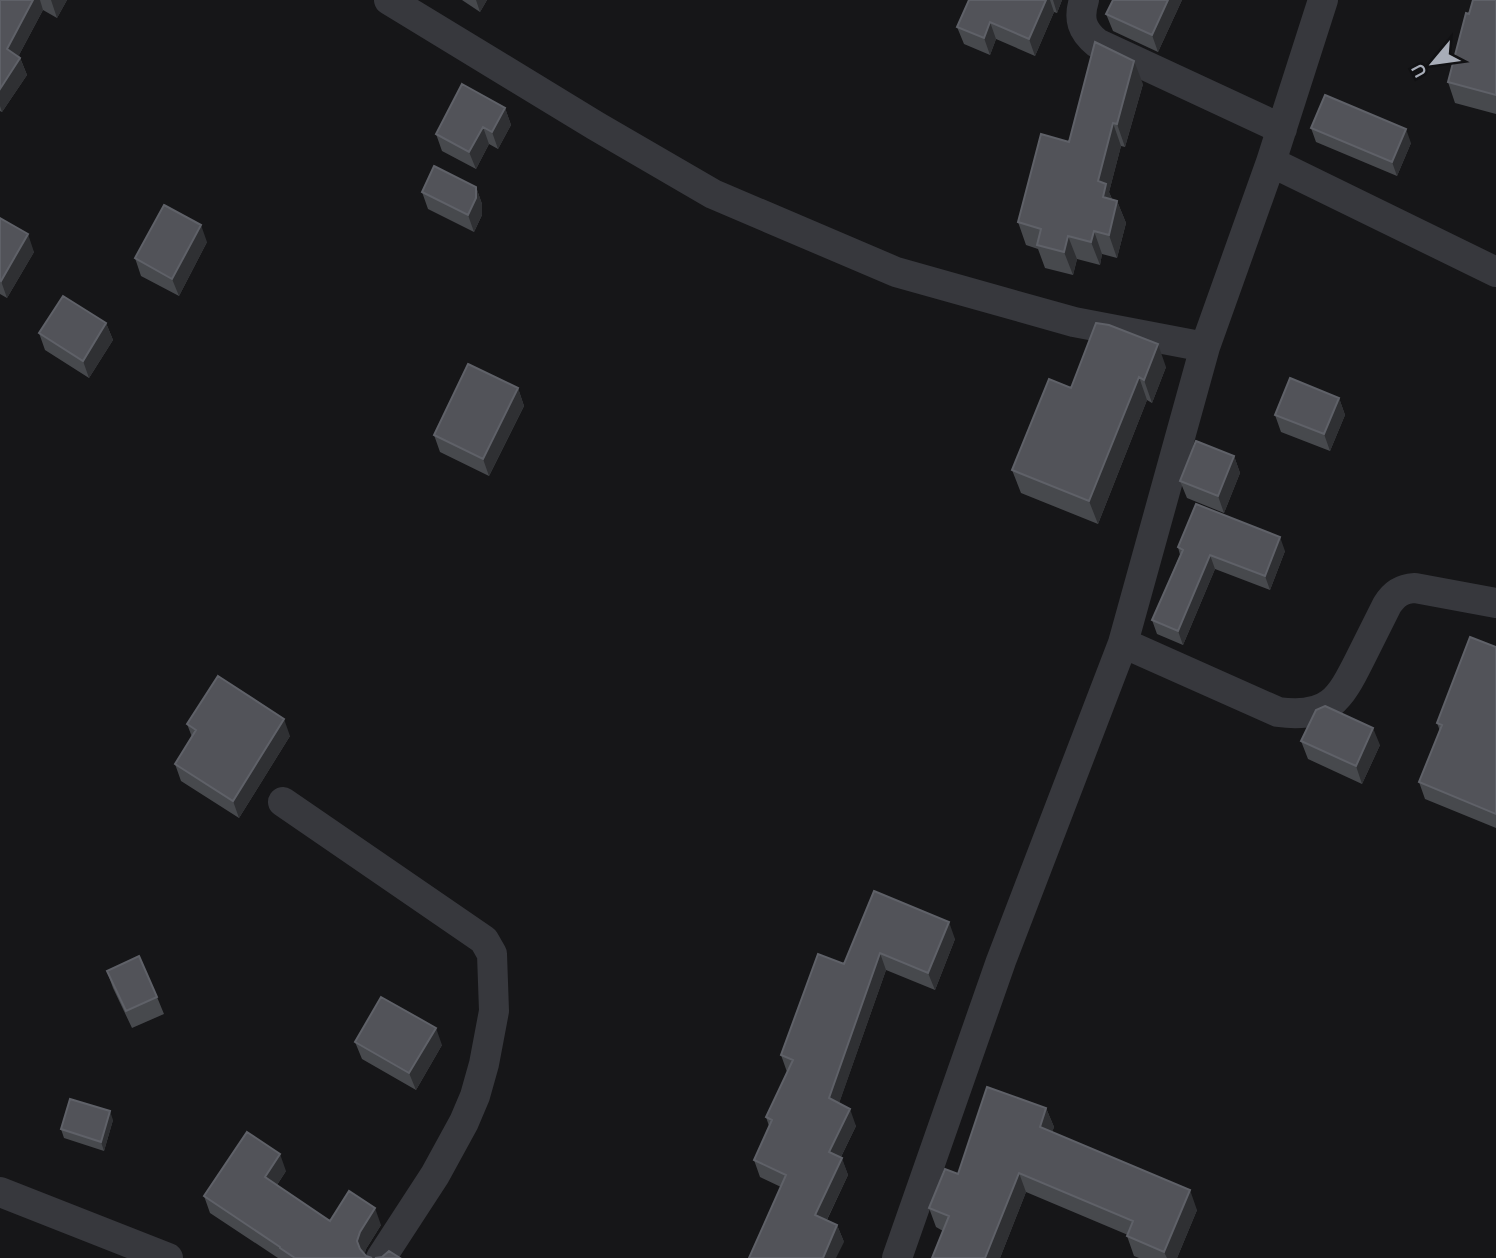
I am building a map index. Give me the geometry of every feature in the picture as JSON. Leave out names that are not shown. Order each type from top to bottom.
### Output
[{"type":"street","points":[[389,0],[713,194],[896,272],[1074,322],[1205,347]]},
{"type":"street","points":[[1084,0],[1082,23],[1087,35],[1097,43],[1282,129]]},
{"type":"street","points":[[897,1258],[1001,961],[1123,643],[1205,347],[1271,162],[1323,0]]},
{"type":"street","points":[[1271,162],[1496,272]]},
{"type":"street","points":[[1123,643],[1278,712],[1297,715],[1322,709],[1334,702],[1346,688],[1387,605],[1393,596],[1404,589],[1415,588],[1496,604]]},
{"type":"street","points":[[283,802],[484,940],[492,954],[494,1012],[475,1096],[435,1175],[381,1258]]},
{"type":"street","points":[[0,1192],[168,1258]]},
{"type":"building","points":[[0,0],[33,0],[7,49],[20,58],[0,89]]},
{"type":"building","points":[[969,0],[1046,0],[1029,39],[990,22],[984,38],[957,27]]},
{"type":"building","points":[[1113,0],[1168,0],[1152,35],[1106,14]]},
{"type":"building","points":[[1473,0],[1496,0],[1496,95],[1448,82],[1466,13],[1469,14]]},
{"type":"building","points":[[1095,42],[1134,61],[1117,124],[1113,123],[1098,181],[1106,184],[1103,197],[1117,201],[1109,235],[1094,231],[1091,242],[1068,236],[1064,252],[1037,245],[1041,229],[1018,222],[1041,134],[1069,142]]},
{"type":"building","points":[[462,84],[505,108],[492,132],[483,127],[469,152],[436,134]]},
{"type":"building","points":[[1325,95],[1406,129],[1392,162],[1311,128]]},
{"type":"building","points":[[434,166],[476,187],[476,198],[468,215],[422,192]]},
{"type":"building","points":[[164,205],[201,225],[172,279],[135,258]]},
{"type":"building","points":[[0,218],[28,234],[1,281],[0,280]]},
{"type":"building","points":[[63,296],[106,323],[83,361],[39,333]]},
{"type":"building","points":[[1096,323],[1109,325],[1158,344],[1144,380],[1139,377],[1089,501],[1012,470],[1049,379],[1071,388]]},
{"type":"building","points":[[468,364],[518,388],[483,459],[434,435]]},
{"type":"building","points":[[1290,378],[1339,398],[1324,434],[1275,415]]},
{"type":"building","points":[[1196,441],[1234,456],[1218,496],[1180,481]]},
{"type":"building","points":[[1196,504],[1280,537],[1265,576],[1210,555],[1178,631],[1152,620],[1183,550],[1178,547]]},
{"type":"building","points":[[1470,637],[1496,647],[1496,814],[1419,782],[1442,725],[1437,723]]},
{"type":"building","points":[[218,676],[284,719],[233,801],[175,764],[196,730],[187,724]]},
{"type":"building","points":[[1325,706],[1373,728],[1356,766],[1301,741],[1316,710]]},
{"type":"building","points":[[874,891],[949,922],[928,973],[880,953],[829,1098],[850,1109],[829,1152],[842,1158],[815,1215],[837,1225],[823,1258],[749,1258],[786,1175],[754,1160],[772,1120],[766,1117],[793,1060],[781,1055],[818,954],[844,964]]},
{"type":"building","points":[[139,956],[157,997],[126,1011],[107,971]]},
{"type":"building","points":[[381,997],[436,1028],[409,1073],[355,1042]]},
{"type":"building","points":[[987,1087],[1046,1108],[1040,1127],[1190,1190],[1164,1252],[1127,1236],[1133,1221],[1019,1173],[985,1258],[932,1258],[949,1216],[929,1208],[945,1169],[958,1174]]},
{"type":"building","points":[[70,1099],[110,1111],[101,1142],[61,1129]]},
{"type":"building","points":[[247,1132],[280,1154],[265,1177],[330,1221],[349,1191],[375,1208],[357,1241],[366,1256],[372,1258],[295,1258],[204,1196]]},
{"type":"building","points":[[389,1251],[400,1258],[375,1258],[382,1257]]}]
